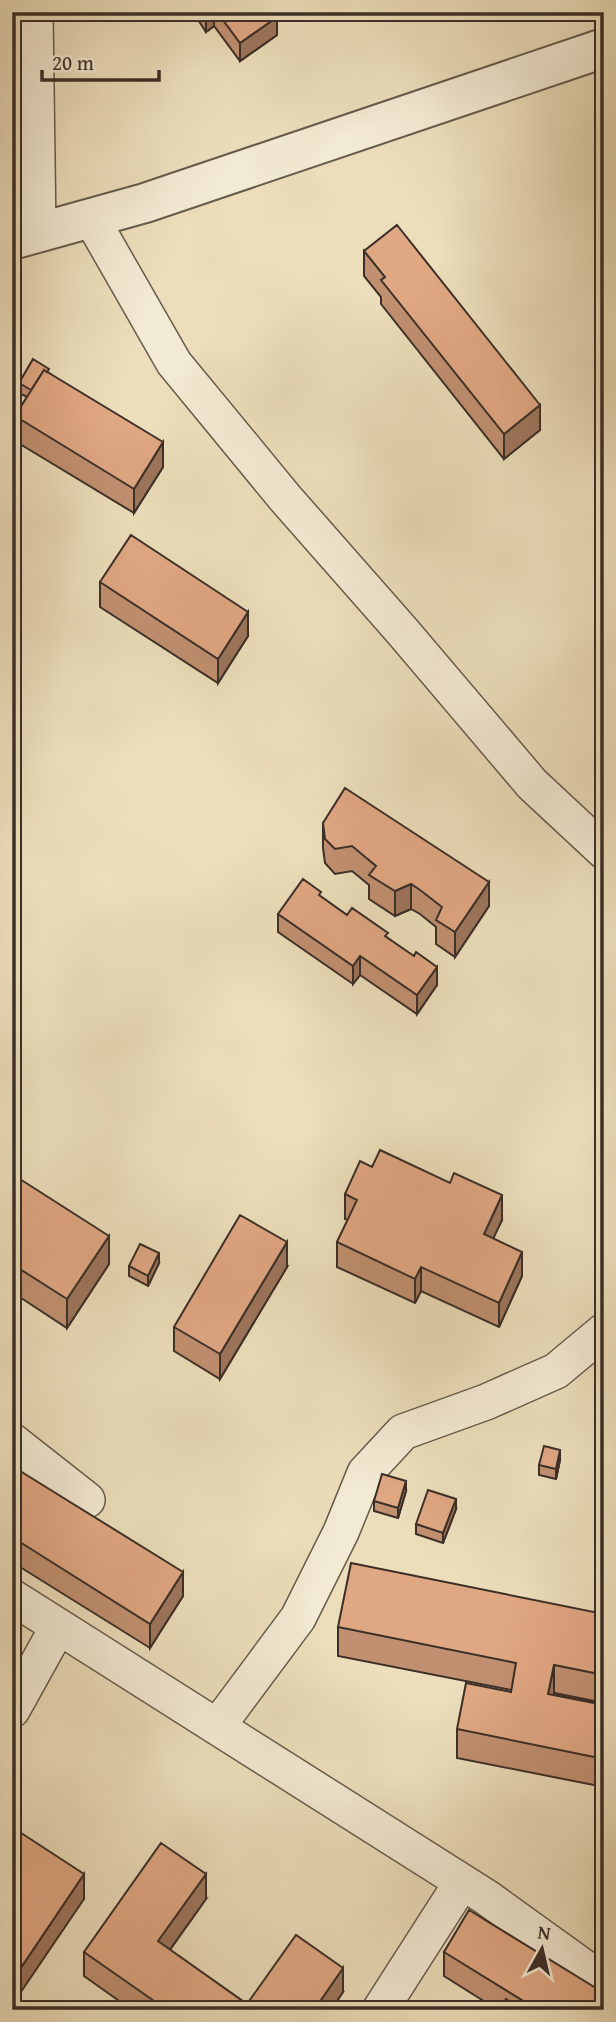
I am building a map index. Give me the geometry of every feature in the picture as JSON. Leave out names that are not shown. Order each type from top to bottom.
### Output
[{"type":"street","points":[[35,12],[25,236],[145,203],[604,48]]},
{"type":"street","points":[[92,218],[174,363],[286,499],[532,785],[604,851]]},
{"type":"street","points":[[217,1727],[298,1618],[341,1532],[365,1473],[403,1432],[486,1402],[556,1371],[604,1331]]},
{"type":"street","points":[[12,1441],[87,1500]]},
{"type":"street","points":[[12,1597],[600,1973]]},
{"type":"street","points":[[12,1710],[58,1627]]},
{"type":"street","points":[[380,2010],[461,1882]]},
{"type":"building","points":[[217,12],[274,12],[277,17],[240,43]]},
{"type":"building","points":[[397,225],[540,405],[504,434],[381,280],[385,277],[364,251]]},
{"type":"building","points":[[33,359],[49,369],[47,372],[44,370],[31,390],[19,383]]},
{"type":"building","points":[[44,370],[163,442],[134,489],[15,416]]},
{"type":"building","points":[[131,535],[248,612],[218,659],[100,582]]},
{"type":"building","points":[[345,788],[489,882],[455,932],[436,920],[442,907],[420,890],[411,884],[395,891],[369,875],[376,866],[352,846],[335,849],[325,839],[323,823]]},
{"type":"building","points":[[303,879],[321,892],[319,895],[347,915],[352,908],[388,933],[385,936],[414,956],[416,952],[437,967],[417,995],[360,956],[353,966],[278,914]]},
{"type":"building","points":[[380,1150],[450,1183],[454,1173],[502,1195],[484,1234],[522,1252],[499,1303],[421,1267],[415,1279],[337,1242],[357,1200],[345,1194],[360,1161],[372,1167]]},
{"type":"building","points":[[12,1174],[109,1236],[67,1299],[12,1264]]},
{"type":"building","points":[[240,1215],[287,1242],[220,1354],[174,1327]]},
{"type":"building","points":[[140,1244],[159,1253],[148,1276],[129,1266]]},
{"type":"building","points":[[544,1446],[560,1450],[556,1469],[539,1465]]},
{"type":"building","points":[[12,1466],[183,1572],[150,1624],[12,1537]]},
{"type":"building","points":[[382,1474],[406,1481],[398,1508],[374,1501]]},
{"type":"building","points":[[428,1490],[456,1499],[443,1533],[416,1524]]},
{"type":"building","points":[[351,1563],[604,1614],[604,1675],[554,1665],[548,1694],[604,1705],[604,1759],[457,1729],[466,1683],[511,1692],[516,1663],[338,1627]]},
{"type":"building","points":[[12,1827],[84,1874],[12,1981]]},
{"type":"building","points":[[161,1843],[206,1874],[158,1941],[247,2004],[296,1935],[343,1968],[314,2010],[167,2010],[84,1952]]},
{"type":"building","points":[[469,1910],[604,1993],[604,2010],[538,2010],[444,1952]]},
{"type":"building","points":[[506,1999],[523,2010],[500,2010]]}]
